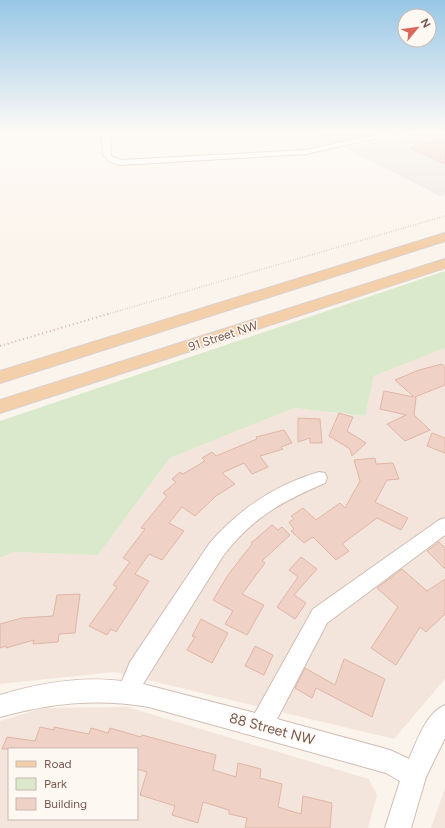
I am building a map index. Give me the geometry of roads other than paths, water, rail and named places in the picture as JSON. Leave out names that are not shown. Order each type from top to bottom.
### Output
[{"type":"main road","points":[[0,377],[445,237]]},
{"type":"main road","name":"91 Street NW","points":[[0,407],[445,263]]},
{"type":"street","points":[[128,692],[138,670],[228,534],[238,523],[262,505],[319,478]]},
{"type":"street","points":[[262,726],[320,616],[445,525]]},
{"type":"street","name":"88 Street NW","points":[[0,706],[34,696],[64,691],[90,689],[128,692],[262,726],[390,762],[414,775]]},
{"type":"street","points":[[398,828],[414,775],[431,739],[445,717]]}]
